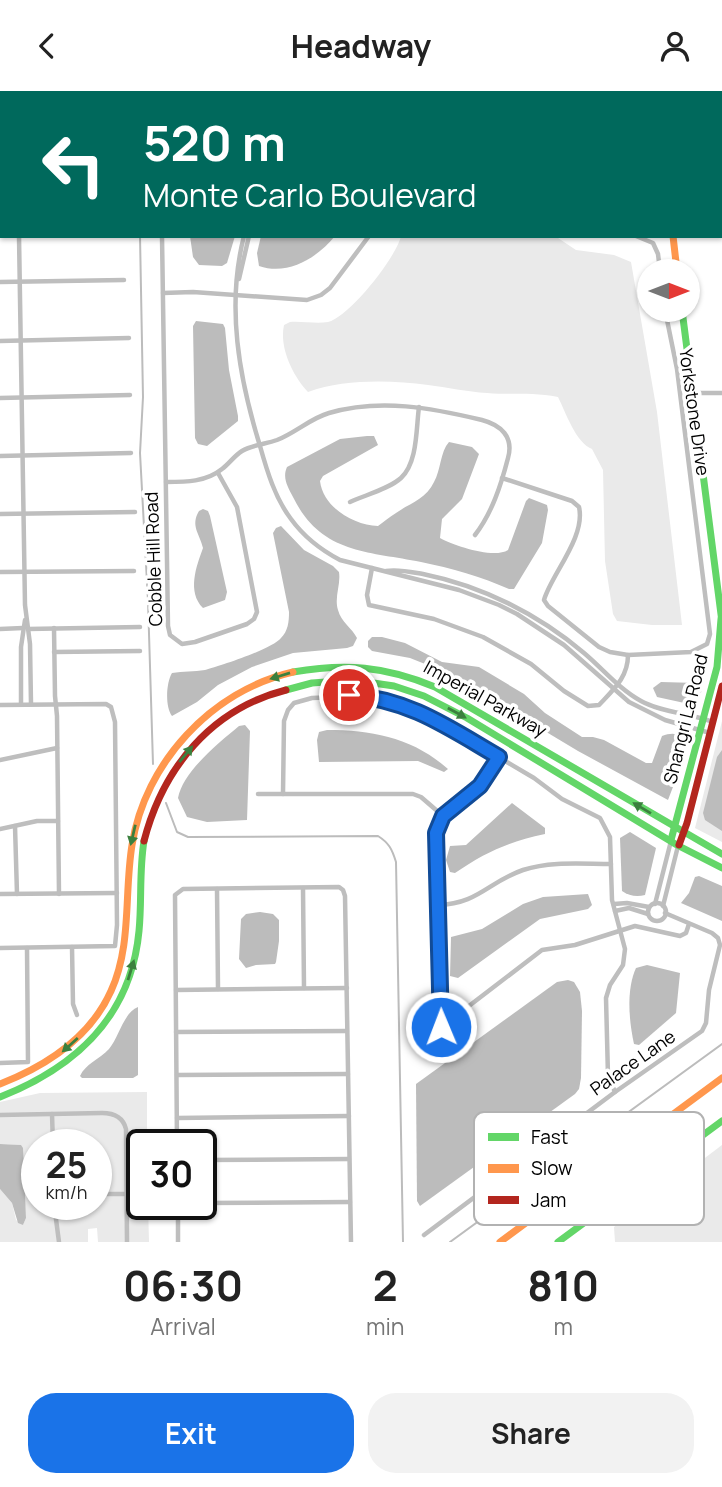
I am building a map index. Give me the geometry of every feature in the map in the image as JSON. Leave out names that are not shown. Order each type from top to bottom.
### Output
[{"type":"main road","points":[[673,238],[676,259]]},
{"type":"main road","name":"Shangri La Road","points":[[679,830],[717,667],[721,617],[721,600],[683,322]]},
{"type":"main road","name":"Shangri La Road","points":[[721,617],[722,622]]},
{"type":"main road","name":"Imperial Parkway","points":[[0,1084],[23,1076],[54,1059],[95,1019],[111,992],[122,961],[126,938],[130,849],[146,795],[175,746],[203,717],[226,700],[279,675],[305,669],[363,666],[418,679],[463,702],[722,854]]},
{"type":"main road","name":"Imperial Parkway","points":[[0,1097],[28,1087],[58,1070],[85,1048],[108,1020],[134,965],[139,935],[140,871],[144,838],[154,807],[167,781],[183,757],[222,719],[245,704],[272,692],[300,684],[364,680],[396,686],[422,695],[722,868]]},
{"type":"main road","name":"Shangri La Road","points":[[679,830],[722,686]]},
{"type":"main road","points":[[675,843],[679,830]]},
{"type":"main road","points":[[676,1112],[722,1078]]},
{"type":"main road","points":[[704,1134],[722,1121]]},
{"type":"main road","points":[[500,1242],[523,1225]]},
{"type":"main road","points":[[558,1242],[581,1225]]},
{"type":"street","points":[[19,238],[25,629],[31,704]]},
{"type":"street","name":"Cobble Hill Road","points":[[162,238],[169,631],[175,640],[189,644],[247,624],[254,619],[257,612],[237,507],[218,473]]},
{"type":"street","points":[[246,238],[237,269],[238,358],[248,407],[277,496],[290,519],[301,531],[333,556],[459,590],[517,614],[564,645],[613,690],[641,709],[710,733]]},
{"type":"street","points":[[163,293],[302,300],[321,295],[330,288],[368,238]]},
{"type":"street","points":[[641,238],[653,243],[659,259]]},
{"type":"street","points":[[0,282],[124,280]]},
{"type":"street","name":"Yorkstone Drive","points":[[502,478],[572,501],[579,507],[579,518],[571,547],[544,600],[548,606],[610,653],[628,655],[697,652],[709,639],[677,369],[667,322]]},
{"type":"street","points":[[0,341],[129,338]]},
{"type":"street","points":[[692,393],[722,393]]},
{"type":"street","points":[[0,398],[130,395]]},
{"type":"street","points":[[166,482],[196,481],[218,473],[240,453],[277,440],[331,412],[384,405],[419,407],[487,422],[502,429],[507,436],[510,449],[502,478],[486,520],[475,535]]},
{"type":"street","points":[[350,502],[397,481],[406,472],[415,442],[419,407]]},
{"type":"street","points":[[0,456],[131,453]]},
{"type":"street","points":[[0,514],[135,512]]},
{"type":"street","points":[[372,568],[367,596],[369,605],[434,619],[483,637],[531,664],[587,706],[599,705],[618,684],[626,672],[628,655]]},
{"type":"street","points":[[0,572],[134,571]]},
{"type":"street","points":[[385,571],[406,571],[441,578],[513,605],[562,636],[618,684],[648,704],[713,722]]},
{"type":"street","points":[[0,629],[140,627]]},
{"type":"street","points":[[54,628],[60,894]]},
{"type":"street","points":[[22,704],[21,647],[25,629]]},
{"type":"street","points":[[54,652],[140,651]]},
{"type":"street","points":[[283,794],[284,721],[288,710],[294,703],[312,698],[362,696],[404,705],[425,714],[538,780],[562,799],[600,818],[610,837],[614,908],[625,949],[623,965],[610,985],[606,998],[608,1076],[615,1092]]},
{"type":"street","points":[[0,705],[106,704],[111,707],[115,722],[117,893],[115,946],[0,948]]},
{"type":"street","points":[[671,721],[674,711]]},
{"type":"street","points":[[685,725],[688,714]]},
{"type":"street","points":[[0,760],[57,748]]},
{"type":"street","points":[[441,1027],[436,833],[443,816],[480,786],[499,757]]},
{"type":"street","points":[[258,794],[413,794],[421,797],[443,816]]},
{"type":"street","points":[[0,829],[37,821],[58,821]]},
{"type":"street","points":[[15,826],[17,894]]},
{"type":"street","points":[[614,908],[629,908],[648,914],[651,919],[658,921],[665,913],[663,906],[675,843]]},
{"type":"street","points":[[648,914],[675,843]]},
{"type":"street","points":[[438,905],[467,901],[513,874],[539,866],[611,864]]},
{"type":"street","points":[[177,1129],[174,899],[177,891],[339,887],[345,896],[351,1242]]},
{"type":"street","points":[[303,888],[304,988]]},
{"type":"street","points":[[217,889],[218,989]]},
{"type":"street","points":[[0,894],[117,893]]},
{"type":"street","points":[[614,908],[627,903],[663,906]]},
{"type":"street","name":"Palace Lane","points":[[588,1112],[695,1036],[706,1023],[709,990],[720,945],[718,938],[665,913]]},
{"type":"street","points":[[418,1045],[542,950],[575,945],[638,926],[680,936],[684,935],[689,924]]},
{"type":"street","points":[[72,947],[72,1005],[77,1015]]},
{"type":"street","points":[[0,1063],[28,1062],[27,948]]},
{"type":"street","points":[[176,990],[347,988]]},
{"type":"street","points":[[176,1032],[347,1031]]},
{"type":"street","points":[[177,1075],[348,1074]]},
{"type":"street","points":[[0,1115],[109,1113],[122,1120],[126,1129]]},
{"type":"street","points":[[52,1114],[52,1129]]},
{"type":"street","points":[[177,1118],[349,1116]]},
{"type":"street","points":[[217,1160],[349,1159]]},
{"type":"street","points":[[112,1194],[126,1194]]},
{"type":"street","name":"Palace Lane","points":[[424,1235],[474,1198]]},
{"type":"street","points":[[217,1203],[350,1202]]},
{"type":"street","points":[[56,1220],[59,1242]]},
{"type":"street","points":[[127,1220],[127,1242]]},
{"type":"street","points":[[178,1220],[178,1242]]},
{"type":"shaded area","points":[[190,238],[234,238],[227,263],[222,266],[199,265],[193,257]]},
{"type":"shaded area","points":[[261,238],[333,238],[311,258],[281,269],[259,266],[257,253]]},
{"type":"shaded area","points":[[400,238],[558,238],[576,250],[614,255],[631,262],[637,297],[637,322],[641,322],[657,412],[682,625],[617,621],[613,614],[605,561],[603,470],[592,449],[576,434],[558,397],[480,392],[398,382],[352,383],[308,392],[302,385],[285,352],[284,325],[290,322],[328,322],[337,318],[359,298],[390,258]]},
{"type":"shaded area","points":[[196,321],[223,324],[225,328],[229,370],[238,416],[238,421],[207,446],[198,444],[195,438],[193,326]]},
{"type":"shaded area","points":[[374,436],[378,445],[323,476],[320,481],[322,490],[333,506],[359,522],[378,526],[422,497],[434,482],[449,442],[472,447],[479,454],[462,499],[442,519],[440,538],[474,550],[502,552],[508,550],[526,501],[529,498],[547,505],[542,543],[514,589],[444,567],[347,547],[317,530],[304,516],[289,490],[285,479],[287,467],[340,439]]},
{"type":"shaded area","points":[[199,511],[208,511],[210,516],[227,592],[225,600],[203,608],[195,595],[194,579],[203,548],[195,521]]},
{"type":"shaded area","points":[[281,526],[304,550],[339,572],[337,605],[339,614],[357,638],[353,646],[293,653],[252,667],[218,685],[197,702],[172,716],[167,695],[172,673],[205,670],[233,661],[276,642],[285,632],[289,612],[273,533]]},
{"type":"shaded area","points":[[372,637],[405,643],[442,662],[479,667],[524,694],[545,713],[582,737],[604,740],[646,763],[652,763],[662,736],[681,736],[687,740],[686,753],[668,800],[578,751],[450,674],[410,658],[372,651],[368,647],[368,641]]},
{"type":"shaded area","points":[[661,682],[697,683],[702,690],[698,700],[689,704],[657,697],[653,688]]},
{"type":"shaded area","points":[[722,721],[722,842],[695,828]]},
{"type":"shaded area","points":[[245,725],[250,731],[247,820],[207,822],[187,817],[178,798],[187,778],[213,749],[239,726]]},
{"type":"shaded area","points":[[327,730],[392,738],[421,750],[448,769],[444,772],[418,761],[319,762],[319,732]]},
{"type":"shaded area","points":[[722,750],[722,831],[705,820],[703,813],[717,757]]},
{"type":"shaded area","points":[[512,803],[545,828],[545,834],[508,844],[455,873],[450,872],[446,860],[450,846],[466,845]]},
{"type":"shaded area","points":[[630,832],[656,848],[645,895],[633,896],[622,891],[620,838]]},
{"type":"shaded area","points":[[699,876],[722,886],[722,921],[681,903],[689,893],[695,877]]},
{"type":"shaded area","points":[[588,894],[592,905],[588,909],[540,919],[458,978],[450,976],[451,937],[482,929],[523,904],[543,897]]},
{"type":"shaded area","points":[[246,914],[273,914],[279,920],[276,962],[246,968],[239,959],[241,919]]},
{"type":"shaded area","points":[[647,965],[680,973],[676,1013],[639,1045],[634,1044],[632,1035],[630,996],[636,968]]},
{"type":"shaded area","points":[[557,982],[574,982],[580,992],[582,1011],[579,1089],[550,1112],[474,1112],[474,1167],[420,1206],[417,1201],[416,1084]]},
{"type":"shaded area","points":[[138,1007],[138,1075],[133,1078],[82,1078],[82,1072],[109,1049],[125,1019]]},
{"type":"shaded area","points":[[147,1092],[147,1129],[126,1129],[126,1220],[148,1220],[149,1242],[98,1242],[97,1228],[88,1229],[88,1242],[0,1242],[0,1189],[12,1203],[16,1220],[23,1225],[25,1220],[112,1220],[112,1129],[21,1129],[21,1145],[0,1144],[0,1102],[40,1093]]},
{"type":"shaded area","points":[[0,1144],[21,1145],[21,1220],[25,1220],[23,1225],[18,1223],[12,1203],[0,1189]]},
{"type":"shaded area","points":[[722,1145],[722,1242],[615,1242],[614,1227],[617,1225],[704,1225],[704,1159]]},
{"type":"waterway","points":[[140,238],[143,397],[140,453],[153,764]]},
{"type":"waterway","points":[[166,803],[177,832],[188,837],[378,836],[391,850],[396,862],[403,1242]]},
{"type":"waterway","points":[[629,1112],[722,1044]]},
{"type":"waterway","points":[[450,1242],[474,1225]]},
{"type":"traffic: fast","points":[[684,322],[722,622]]},
{"type":"traffic: fast","points":[[671,840],[717,667],[721,619]]},
{"type":"traffic: fast","points":[[293,672],[365,668],[399,675],[435,687],[722,854]]},
{"type":"traffic: fast","points":[[286,690],[312,683],[353,680],[394,686],[424,696],[467,718],[677,845],[722,868]]},
{"type":"traffic: fast","points":[[0,1097],[53,1071],[95,1035],[112,1013],[125,989],[134,962],[139,931],[144,841]]},
{"type":"traffic: fast","points":[[704,1134],[722,1121]]},
{"type":"traffic: fast","points":[[558,1242],[581,1225]]},
{"type":"traffic: slow","points":[[673,238],[676,259]]},
{"type":"traffic: slow","points":[[0,1084],[34,1068],[65,1048],[91,1023],[111,991],[118,974],[125,938],[132,845],[139,815],[151,786],[167,759],[209,713],[263,682],[293,672]]},
{"type":"traffic: slow","points":[[676,1112],[722,1078]]},
{"type":"traffic: slow","points":[[500,1242],[523,1225]]},
{"type":"traffic: jam","points":[[679,845],[722,686]]},
{"type":"traffic: jam","points":[[144,841],[152,814],[164,789],[194,745],[235,711],[286,690]]},
{"type":"route","points":[[349,695],[380,698],[419,711],[499,757],[480,786],[443,816],[436,833],[441,1027]]}]
